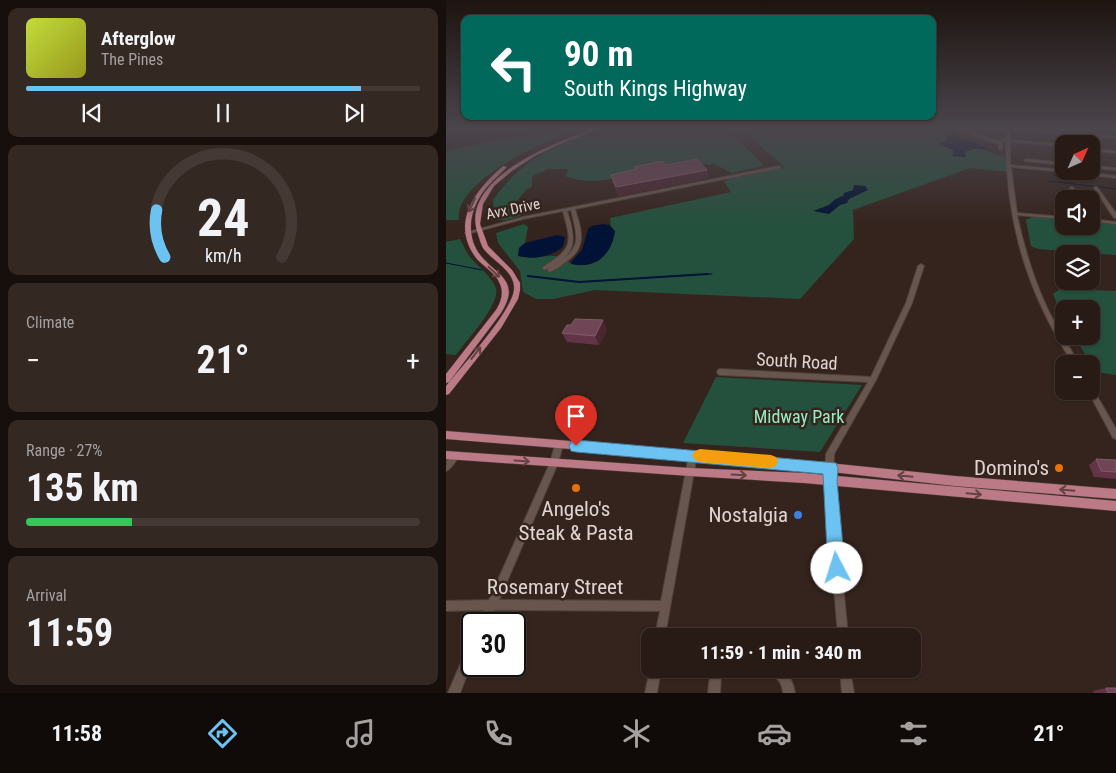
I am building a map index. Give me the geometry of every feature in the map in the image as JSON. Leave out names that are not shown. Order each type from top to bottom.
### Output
[{"type":"main road","points":[[446,380],[499,311],[505,299],[506,290],[503,281],[476,254],[467,233],[467,218],[476,197],[495,175],[513,161]]},
{"type":"main road","points":[[446,392],[509,310],[517,293],[515,278],[490,253],[478,230],[478,216],[484,198],[505,174],[521,161]]},
{"type":"main road","points":[[446,435],[693,455],[963,482],[1116,494]]},
{"type":"main road","points":[[450,455],[804,478],[1116,506]]},
{"type":"street","points":[[1009,161],[1022,252],[1041,302],[1071,355]]},
{"type":"street","points":[[1039,161],[1055,163]]},
{"type":"street","points":[[1009,166],[1055,170]]},
{"type":"street","points":[[1100,166],[1116,169]]},
{"type":"street","name":"Avx Drive","points":[[467,233],[534,217],[779,167]]},
{"type":"street","points":[[1100,175],[1116,177]]},
{"type":"street","points":[[1096,188],[1116,218]]},
{"type":"street","points":[[573,209],[580,233],[580,243],[576,251],[548,269],[567,253],[571,247],[572,235],[580,233]]},
{"type":"street","name":"Avx Drive","points":[[565,211],[572,235]]},
{"type":"street","points":[[1015,214],[1055,217]]},
{"type":"street","points":[[1100,221],[1116,222]]},
{"type":"street","points":[[842,628],[829,481],[831,468],[830,454],[873,380],[909,303],[921,266]]},
{"type":"street","name":"South Road","points":[[720,372],[873,380]]},
{"type":"street","points":[[1096,400],[1116,436]]},
{"type":"street","points":[[488,612],[554,463],[560,445]]},
{"type":"street","points":[[446,467],[450,455]]},
{"type":"street","points":[[661,628],[693,455]]},
{"type":"street","name":"Rosemary Street","points":[[446,606],[664,606]]},
{"type":"street","points":[[454,693],[461,676]]},
{"type":"street","points":[[651,693],[654,678]]},
{"type":"street","points":[[714,693],[715,678]]},
{"type":"street","points":[[783,678],[787,683],[789,693]]},
{"type":"street","points":[[847,678],[848,693]]},
{"type":"green space","points":[[446,161],[509,161],[481,181],[469,193],[461,207],[459,220],[446,220]]},
{"type":"green space","points":[[531,161],[659,161],[627,175],[590,181],[577,180],[565,176],[569,169],[548,169],[532,176],[532,187],[527,189],[515,203],[529,213],[506,220],[495,220],[493,200],[518,171]]},
{"type":"green space","points":[[664,161],[760,161],[763,164],[762,166],[732,173],[714,164],[670,166]]},
{"type":"green space","points":[[778,161],[1008,161],[1010,172],[970,168],[853,210],[854,239],[800,299],[595,290],[553,299],[536,299],[523,292],[520,271],[498,243],[496,233],[524,224],[528,227],[525,243],[519,248],[528,258],[556,256],[571,264],[615,231],[611,226],[610,218],[731,192],[724,182],[726,180],[784,167]]},
{"type":"green space","points":[[1034,216],[1055,217],[1055,235],[1100,235],[1100,221],[1116,222],[1116,255],[1100,254],[1100,245],[1055,245],[1055,250],[1038,249],[1031,246],[1026,220]]},
{"type":"green space","points":[[460,239],[469,256],[492,280],[496,289],[496,296],[481,323],[456,355],[446,354],[446,242]]},
{"type":"green space","points":[[1059,290],[1116,291],[1116,375],[1100,373],[1100,355],[1086,355],[1080,345],[1100,345],[1100,300],[1056,300],[1053,294]]},
{"type":"green space","name":"Midway Park","points":[[716,377],[862,385],[820,452],[683,443]]},
{"type":"water","points":[[854,185],[865,186],[868,190],[849,199],[847,203],[840,205],[829,214],[813,211],[829,205],[844,195],[844,193],[853,190]]},
{"type":"water","points":[[609,225],[615,231],[606,253],[588,265],[571,264],[582,250],[588,229],[592,226]]},
{"type":"water","points":[[557,235],[565,237],[563,247],[558,250],[536,258],[518,256],[519,248],[525,243]]},
{"type":"building","points":[[661,161],[666,165],[685,161],[699,161],[707,170],[616,187],[611,175],[636,169],[634,167]]},
{"type":"building","points":[[575,319],[603,320],[595,336],[562,333],[567,325],[571,325]]},
{"type":"building","points":[[1096,459],[1116,460],[1116,472],[1101,471]]},
{"type":"building","points":[[1106,688],[1116,688],[1116,693],[1108,693]]},
{"type":"waterway","points":[[1049,181],[1116,189]]},
{"type":"waterway","points":[[446,263],[482,270]]},
{"type":"waterway","points":[[528,276],[579,282],[701,274]]},
{"type":"waterway","points":[[687,275],[701,274]]},
{"type":"waterway","points":[[701,274],[708,274]]},
{"type":"waterway","points":[[701,274],[712,274]]},
{"type":"slow traffic","points":[[700,455],[771,461]]},
{"type":"place","name":"Domino's","points":[[1059,468]]},
{"type":"place","name":"Angelo's Steak & Pasta","points":[[576,488]]},
{"type":"place","name":"Nostalgia","points":[[798,515]]},
{"type":"route","points":[[576,446],[831,468],[829,481],[837,568]]}]
